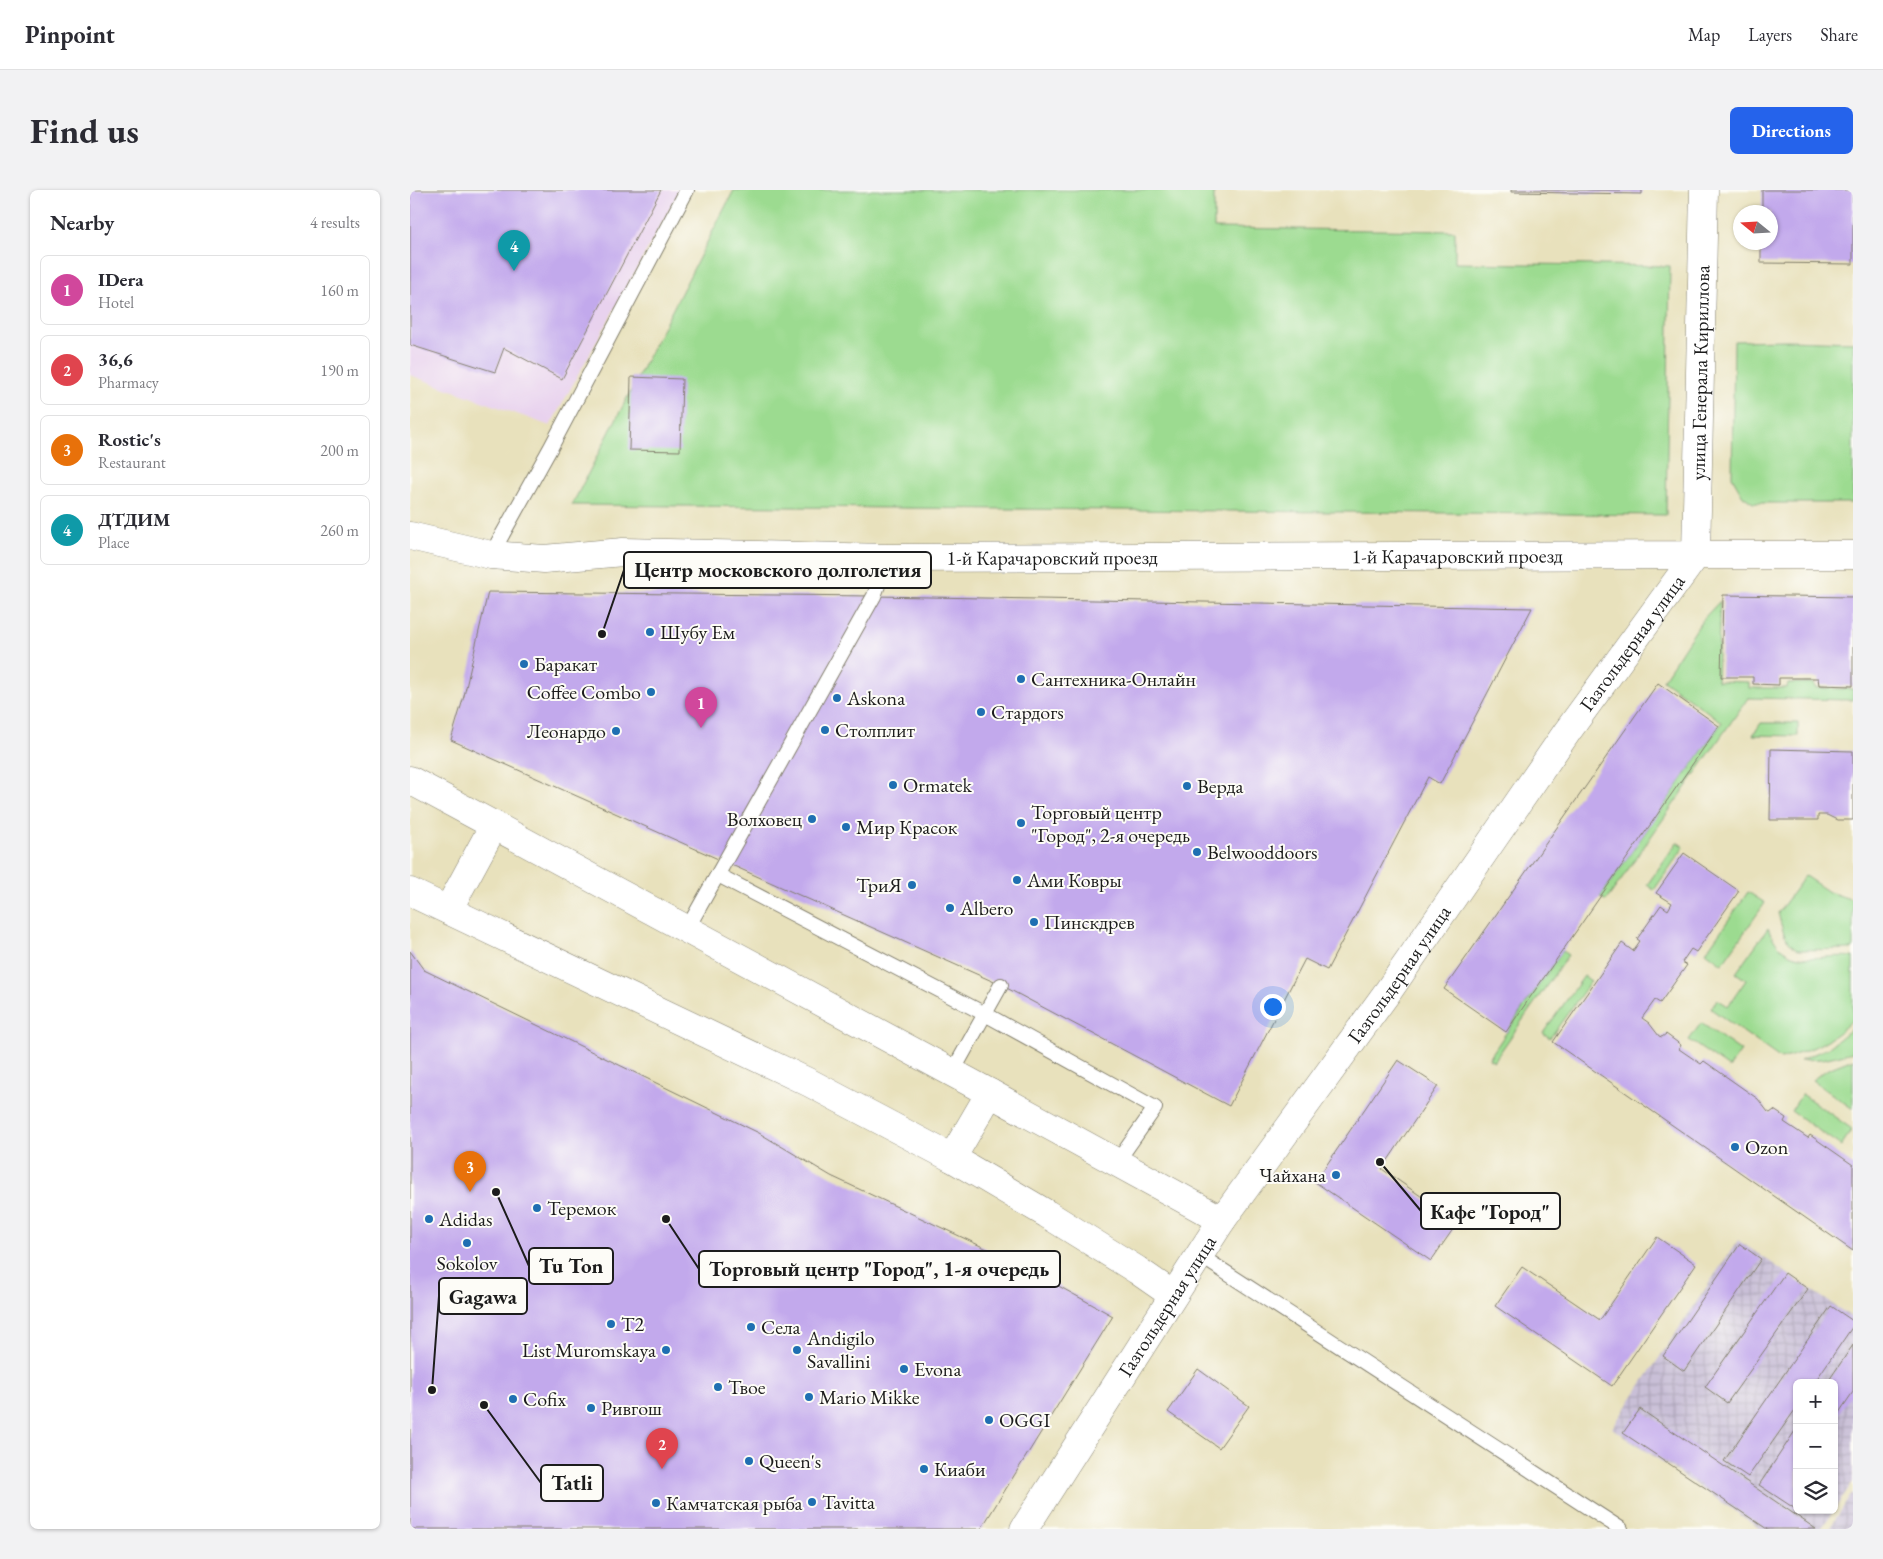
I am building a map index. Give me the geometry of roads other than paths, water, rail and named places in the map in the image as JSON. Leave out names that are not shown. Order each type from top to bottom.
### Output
[{"type":"street","name":"улица Генерала Кириллова","points":[[1696,555],[1704,190]]},
{"type":"street","name":"1-й Карачаровский проезд","points":[[410,536],[491,555],[544,559],[623,552],[888,558],[1696,555]]},
{"type":"street","name":"Газгольдерная улица","points":[[1024,1529],[1222,1220],[1389,990],[1567,732],[1696,555],[1853,555]]},
{"type":"street","points":[[410,780],[1222,1220]]},
{"type":"street","points":[[448,910],[494,825]]},
{"type":"street","points":[[410,892],[810,1083],[952,1158],[1047,1214],[1137,1270],[1173,1295]]},
{"type":"street","points":[[952,1158],[990,1093]]},
{"type":"lane","points":[[491,555],[687,190]]},
{"type":"lane","points":[[687,929],[874,596],[888,558]]},
{"type":"lane","points":[[718,875],[985,1014],[1155,1108],[1117,1162]]},
{"type":"lane","points":[[952,1073],[1001,985]]},
{"type":"lane","points":[[1199,1255],[1621,1529]]},
{"type":"place","name":"ДТДИМ","points":[[514,271]]},
{"type":"place","name":"Шубу Ем","points":[[650,632]]},
{"type":"place","name":"Центр московского долголетия","points":[[602,634]]},
{"type":"place","name":"Баракат","points":[[524,664]]},
{"type":"place","name":"Сантехника-Онлайн","points":[[1021,679]]},
{"type":"place","name":"Coffee Combo","points":[[651,692]]},
{"type":"place","name":"Askona","points":[[837,698]]},
{"type":"place","name":"Стардогs","points":[[981,712]]},
{"type":"place","name":"IDera","points":[[701,728]]},
{"type":"place","name":"Столплит","points":[[825,730]]},
{"type":"place","name":"Леонардо","points":[[616,731]]},
{"type":"place","name":"Ormatek","points":[[893,785]]},
{"type":"place","name":"Верда","points":[[1187,786]]},
{"type":"place","name":"Волховец","points":[[812,819]]},
{"type":"place","name":"Торговый центр \"Город\", 2-я очередь","points":[[1021,823]]},
{"type":"place","name":"Мир Красок","points":[[846,827]]},
{"type":"place","name":"Belwooddoors","points":[[1197,852]]},
{"type":"place","name":"Ами Ковры","points":[[1017,880]]},
{"type":"place","name":"ТриЯ","points":[[912,885]]},
{"type":"place","name":"Albero","points":[[950,908]]},
{"type":"place","name":"Пинскдрев","points":[[1034,922]]},
{"type":"place","name":"Ozon","points":[[1735,1147]]},
{"type":"place","name":"Кафе \"Город\"","points":[[1380,1162]]},
{"type":"place","name":"Чайхана","points":[[1336,1175]]},
{"type":"place","name":"Rostic's","points":[[470,1192]]},
{"type":"place","name":"Tu Ton","points":[[496,1192]]},
{"type":"place","name":"Теремок","points":[[537,1208]]},
{"type":"place","name":"Adidas","points":[[429,1219]]},
{"type":"place","name":"Торговый центр \"Город\", 1-я очередь","points":[[666,1219]]},
{"type":"place","name":"Sokolov","points":[[467,1243]]},
{"type":"place","name":"T2","points":[[611,1324]]},
{"type":"place","name":"Села","points":[[751,1327]]},
{"type":"place","name":"List Muromskaya","points":[[666,1350]]},
{"type":"place","name":"Andigilo Savallini","points":[[797,1350]]},
{"type":"place","name":"Evona","points":[[904,1369]]},
{"type":"place","name":"Твое","points":[[718,1387]]},
{"type":"place","name":"Gagawa","points":[[432,1390]]},
{"type":"place","name":"Mario Mikke","points":[[809,1397]]},
{"type":"place","name":"Cofix","points":[[513,1399]]},
{"type":"place","name":"Tatli","points":[[484,1405]]},
{"type":"place","name":"Ривгош","points":[[591,1408]]},
{"type":"place","name":"OGGI","points":[[989,1420]]},
{"type":"place","name":"Queen's","points":[[749,1461]]},
{"type":"place","name":"36,6","points":[[662,1469]]},
{"type":"place","name":"Киаби","points":[[924,1469]]},
{"type":"place","name":"Tavitta","points":[[812,1502]]},
{"type":"place","name":"Камчатская рыба","points":[[656,1503]]}]
